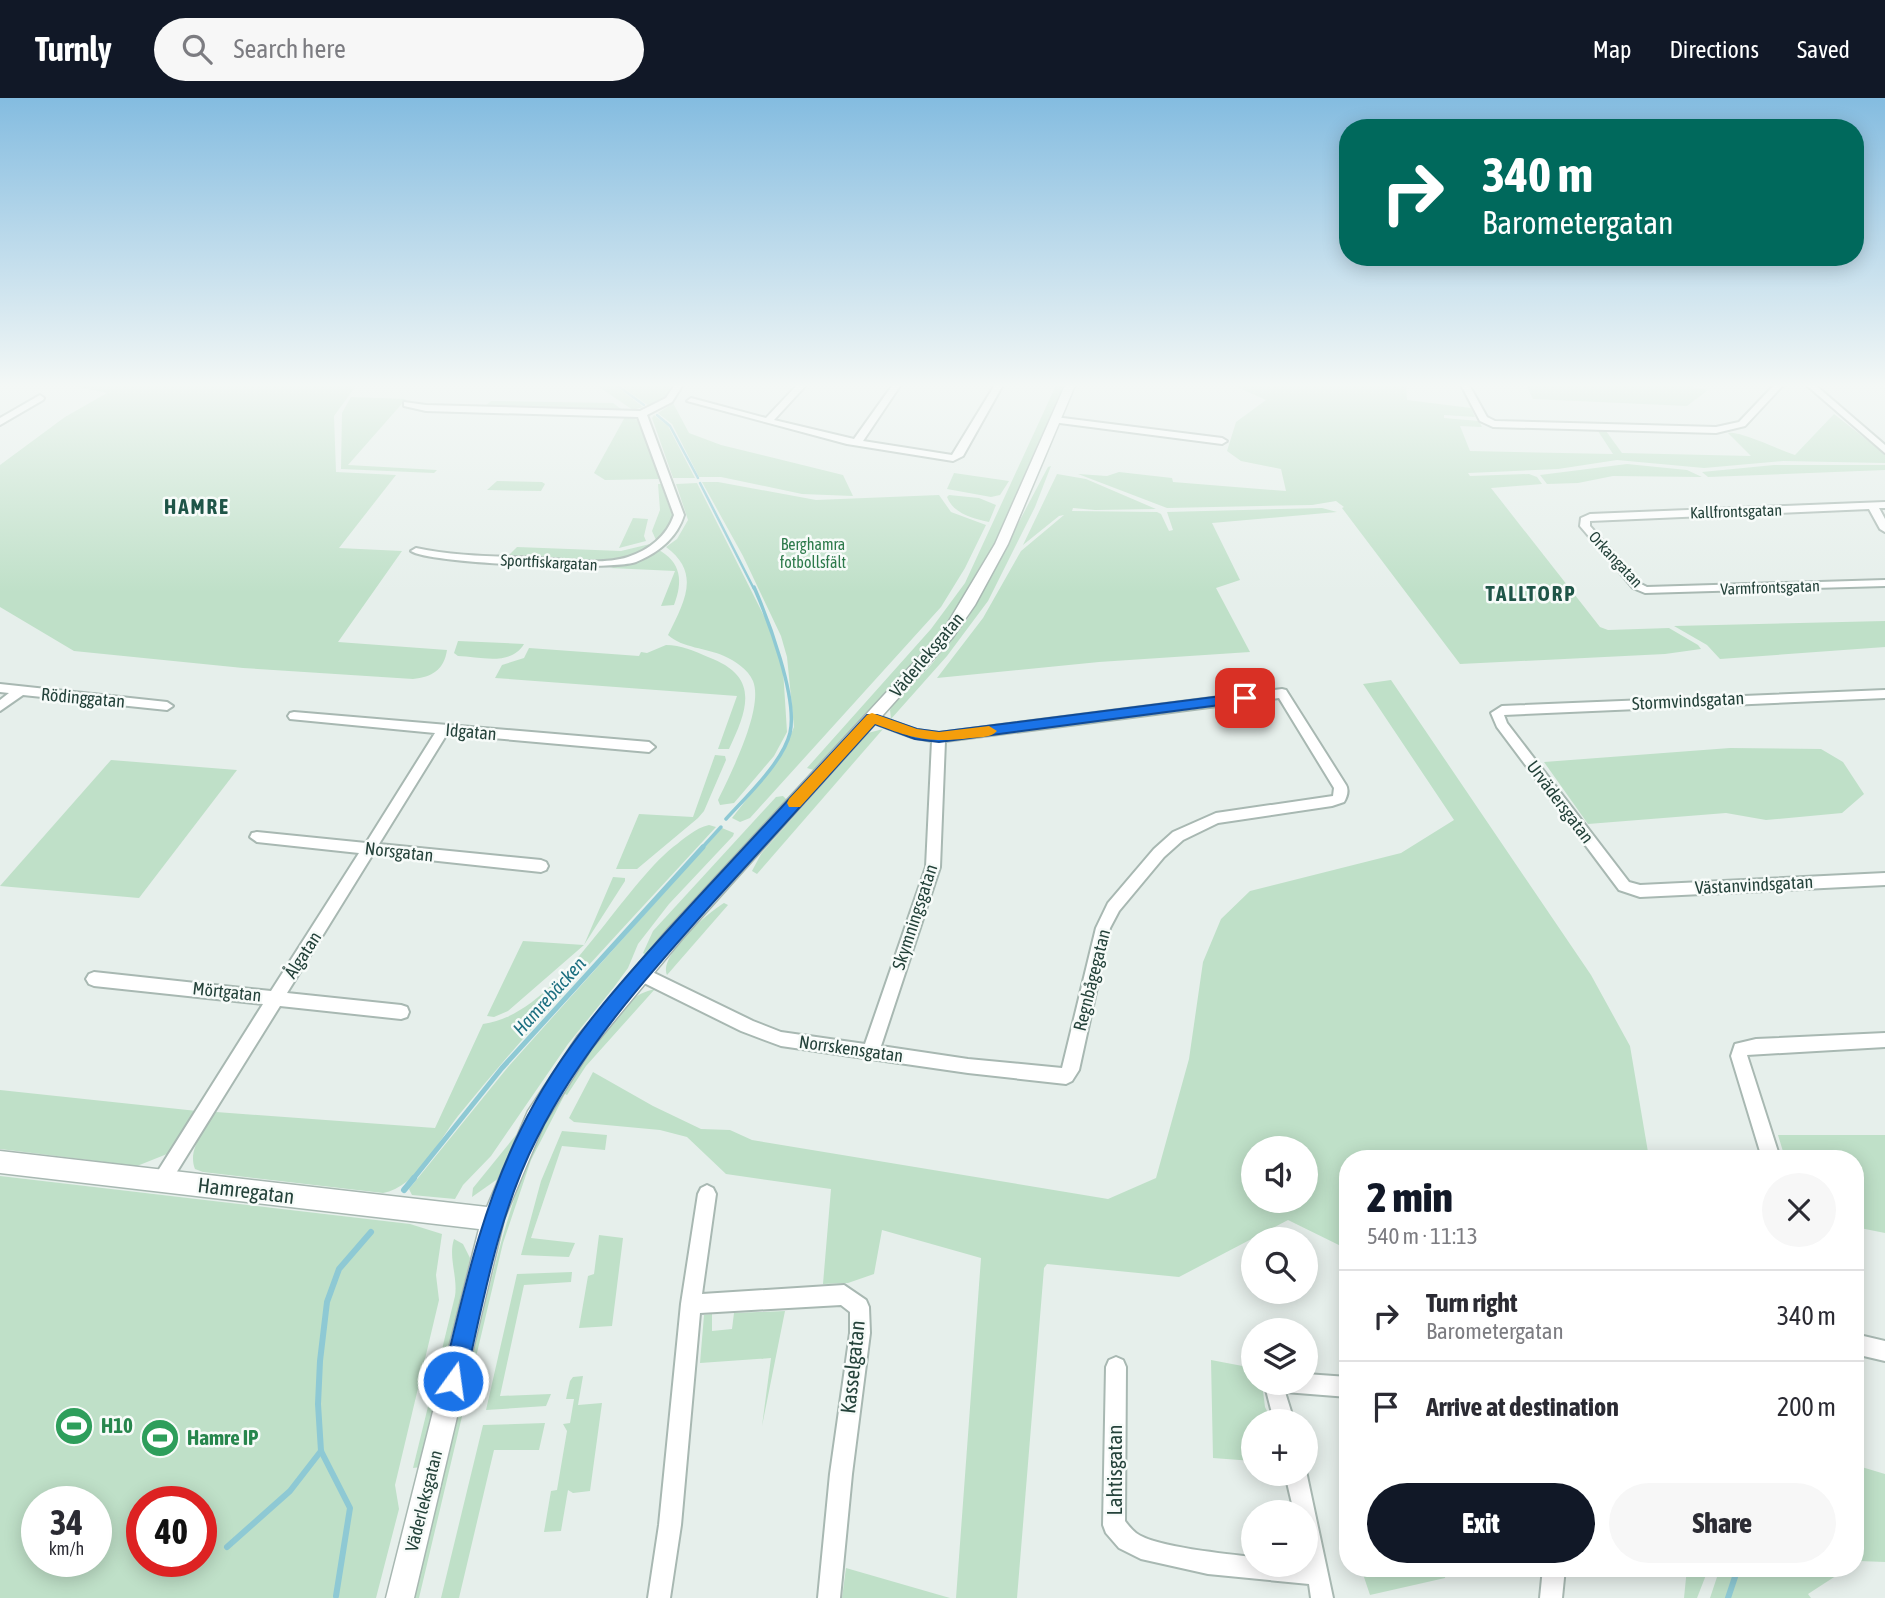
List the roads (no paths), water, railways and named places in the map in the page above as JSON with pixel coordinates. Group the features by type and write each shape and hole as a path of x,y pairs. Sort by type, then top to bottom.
{"street":[{"name":"Sportfiskargatan","path":"416,551 439,556 604,565 633,559 662,543 675,528 679,515 656,453"},
{"path":"920,453 948,458 960,453"},
{"name":"Väderleksgatan","path":"400,1598 493,1219 530,1130 556,1082 584,1043 675,934 932,653 965,612 1023,501 1042,453"},
{"name":"Kallfrontsgatan","path":"1587,518 1885,505"},
{"path":"1873,506 1885,529"},
{"name":"Orkangatan","path":"1587,518 1586,526 1637,586 1655,591"},
{"name":"Varmfrontsgatan","path":"1655,591 1885,583"},
{"name":"Rödinggatan","path":"0,688 167,706"},
{"path":"0,707 18,692"},
{"name":"Regnbågegatan","path":"939,737 1282,693 1341,788 1342,795 1332,801 1216,818 1178,836 1159,853 1113,907 1103,928 1071,1070"},
{"name":"Stormvindsgatan","path":"1497,717 1497,713 1502,710 1885,694"},
{"name":"Idgatan","path":"294,716 649,747"},
{"name":"Urvädersgatan","path":"1497,717 1624,886"},
{"path":"872,718 915,734 939,737"},
{"name":"Ålgatan","path":"162,1180 443,729"},
{"name":"Skymningsgatan","path":"871,1051 933,867 939,737"},
{"name":"Norsgatan","path":"257,837 541,866"},
{"name":"Västanvindsgatan","path":"1624,886 1640,891 1885,878"},
{"name":"Norrskensgatan","path":"641,974 747,1026 781,1039 1056,1076 1066,1076 1071,1070"},
{"name":"Mörtgatan","path":"94,979 401,1012"},
{"path":"1768,1150 1739,1056 1741,1049 1885,1040"},
{"name":"Hamregatan","path":"0,1162 493,1219"},
{"path":"659,1598 670,1525 691,1304 707,1195"},
{"name":"Kasselgatan","path":"691,1304 844,1295 859,1307 860,1333 842,1463 829,1598"},
{"path":"1864,1346 1885,1351"},
{"name":"Lahtisgatan","path":"1116,1367 1114,1525 1127,1540 1142,1548 1208,1563 1241,1567"},
{"path":"1318,1385 1339,1386"},
{"path":"1318,1573 1322,1598"},
{"path":"1551,1598 1554,1577"}],"waterway":[{"name":"Hamrebäcken","path":"685,453 698,478"},
{"name":"Hamrebäcken","path":"700,483 754,589"},
{"name":"Hamrebäcken","path":"726,819 772,767 790,733 790,700 786,680 774,638 754,587"},
{"name":"Hamrebäcken","path":"701,849 721,827"},
{"name":"Hamrebäcken","path":"413,1179 502,1068 703,847"},
{"name":"Hamrebäcken","path":"404,1190 414,1178"},
{"name":"Hamrebäcken","path":"321,1451 318,1404 327,1302 339,1269 371,1232"},
{"path":"227,1547 290,1491 321,1451"},
{"name":"Hamrebäcken","path":"321,1451 350,1508 336,1596"},
{"path":"1728,1598 1735,1577"}],"place":[{"name":"H10","path":"74,1426"},
{"name":"Hamre IP","path":"160,1438"}],"district":[{"name":"HAMRE","path":"197,507"},
{"name":"TALLTORP","path":"1531,594"}],"park label":[{"name":"Berghamra fotbollsfält","path":"813,553"}]}
